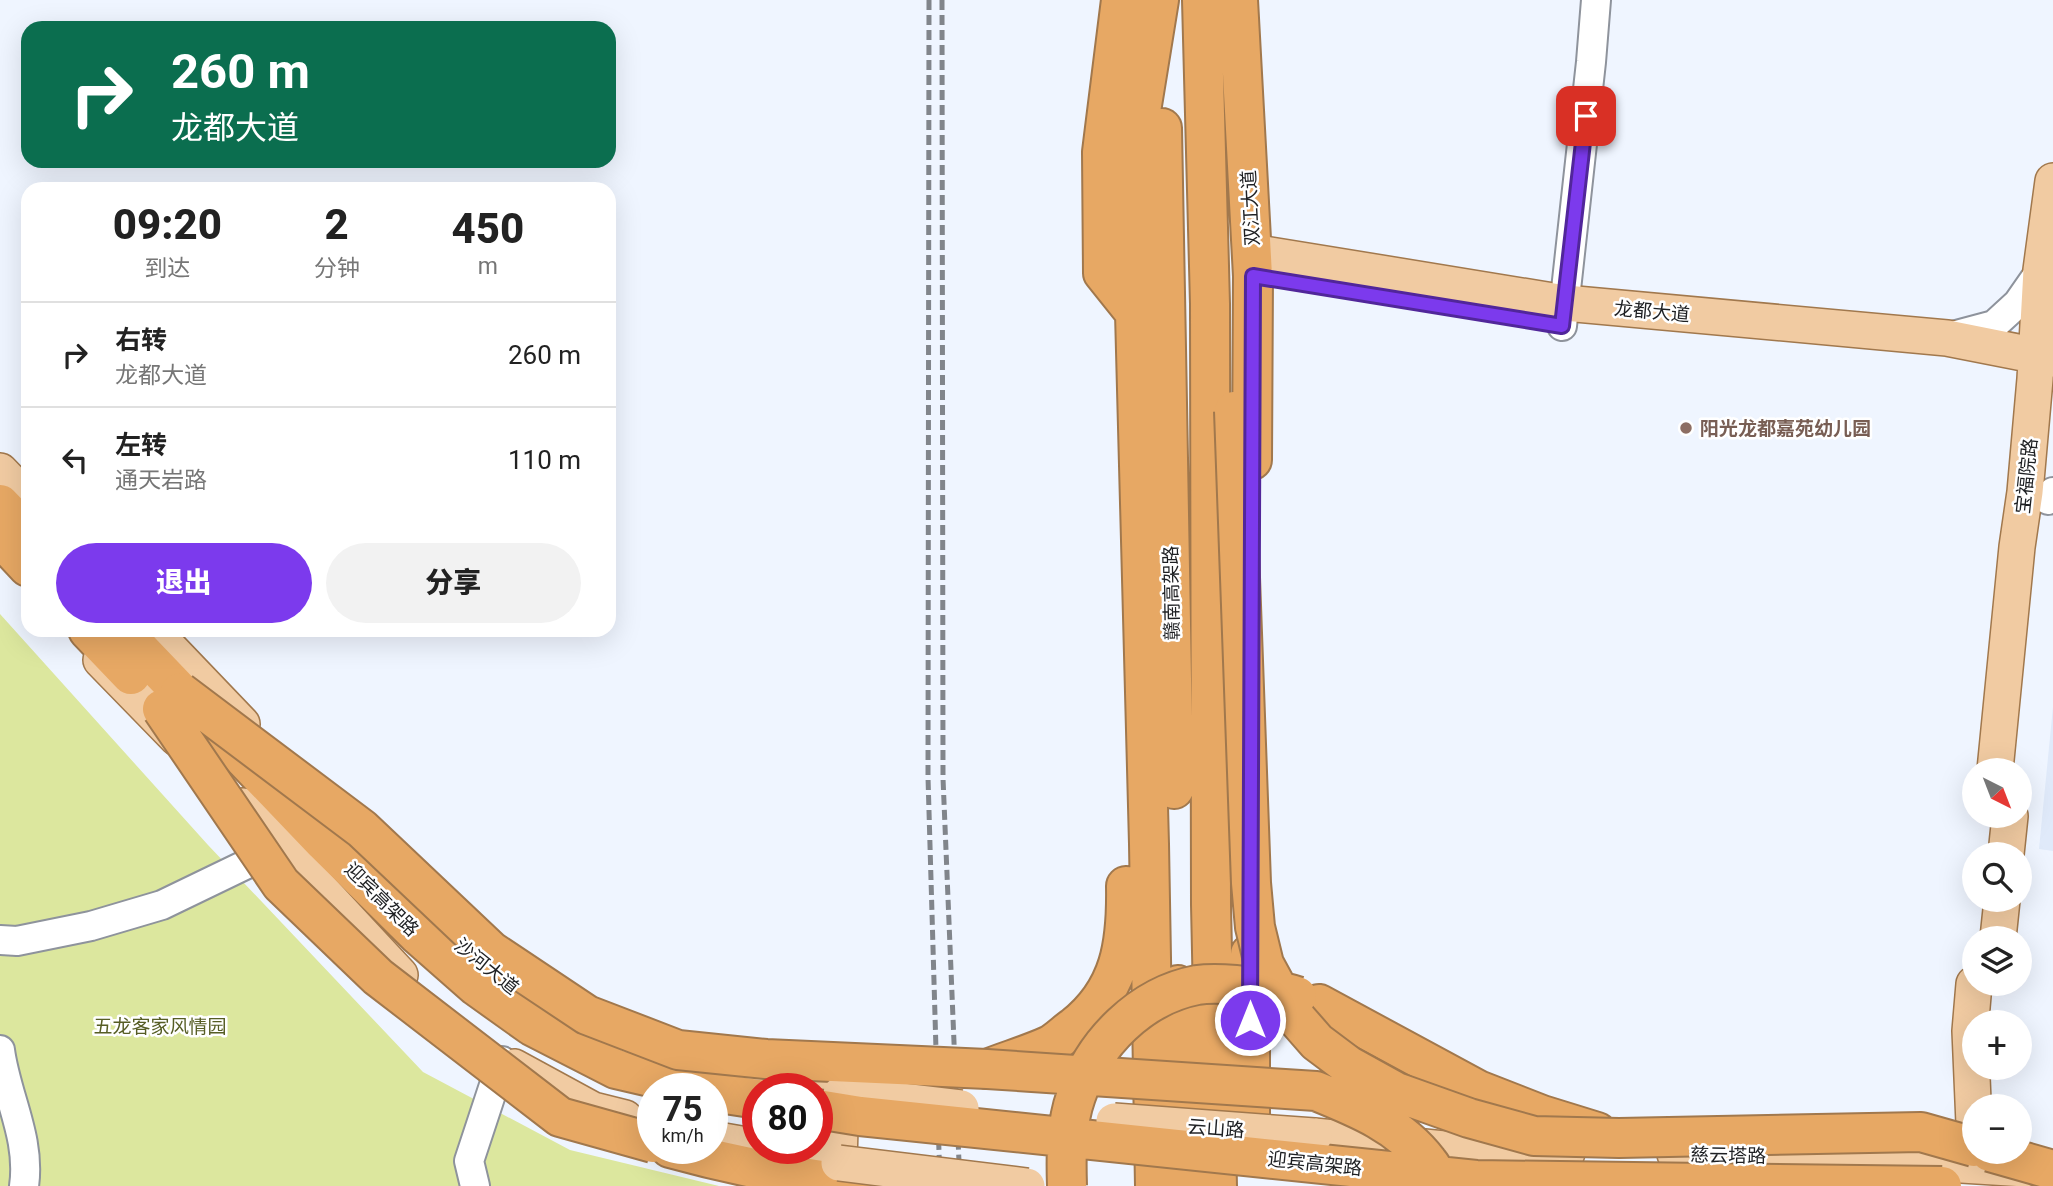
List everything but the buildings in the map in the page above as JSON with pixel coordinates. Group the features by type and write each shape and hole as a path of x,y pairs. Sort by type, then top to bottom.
{"highway":[{"path":"1121,0 1102,152 1103,273 1135,313"},
{"path":"1155,1186 1135,313 1136,142 1159,0"},
{"name":"赣南高架路","path":"1159,0 1183,1186"},
{"name":"赣南高架路","path":"1202,0 1210,304 1211,891 1217,1186"},
{"name":"双江大道","path":"1238,0 1252,264 1250,1131"},
{"path":"1210,304 1234,411 1255,927 1264,964 1289,1010 1317,1042 1349,1066 1396,1092 1469,1118 1534,1136 1619,1138 1921,1132 1962,1152"},
{"path":"987,1069 1050,1045 1079,1022 1100,1003 1114,974 1123,946 1126,916 1112,420 1135,313"},
{"path":"0,504 21,526"},
{"path":"0,537 21,560"},
{"name":"迎宾高架路","path":"96,637 171,700 324,842 408,926 476,986 532,1026 616,1069 637,1074"},
{"name":"迎宾高架路","path":"126,637 171,700 344,891 463,1004 516,1043 610,1086 637,1094"},
{"path":"171,700 362,829 491,951 587,1015 678,1050 766,1059 987,1069 1316,1091 1361,1108 1398,1131 1428,1162 1443,1186"},
{"path":"171,700 281,884 379,977 560,1117 637,1139"},
{"path":"1067,1186 1069,1128 1076,1096 1092,1060 1108,1039 1136,1013 1164,996 1198,985 1241,985 1288,993 1319,1004 1478,1090 1542,1115 1619,1138"},
{"name":"迎宾高架路","path":"833,1102 860,1116 1476,1180 1942,1186"},
{"name":"迎宾高架路","path":"833,1128 1353,1186"},
{"path":"728,1162 821,1181 870,1186"},
{"path":"1986,1164 2053,1169"}],"main road":[{"name":"宝福院路","path":"1996,758 2017,547 2045,369 2041,270 2053,181"},
{"name":"龙都大道","path":"1252,264 1564,315 1948,362 2045,369"},
{"name":"龙都大道","path":"1564,315 1947,338 2045,369"},
{"name":"宝福院路","path":"2017,758 2040,555 2051,496 2053,455"},
{"path":"0,471 21,493"},
{"path":"0,556 21,578"},
{"path":"79,637 249,813 400,976 502,1061 593,1110 637,1122"},
{"name":"沙河大道","path":"159,637 462,948 523,996 580,1036 681,1070 742,1079"},
{"path":"1973,996 1970,1031 1973,1094"},
{"name":"云山路","path":"833,1099 1402,1144"},
{"path":"833,1135 839,1163"},
{"path":"1401,1186 1402,1144"},
{"name":"慈云塔路","path":"1402,1144 1464,1151 1834,1157 1962,1163"},
{"path":"833,1162 1028,1186"}],"street":[{"path":"1564,315 1596,0"},
{"path":"1947,338 1994,325 2018,303 2041,270"},
{"path":"0,940 17,941 91,926 162,905 248,863"},
{"path":"0,1050 23,1140 26,1176 24,1186"},
{"path":"475,1186 469,1161 502,1061"}],"shaded area":[{"path":"2053,707 2053,851 2039,849"}],"green space":[{"name":"五龙客家风情园","path":"0,614 208,845 423,1072 570,1150 719,1186 0,1186"}],"railway":[{"path":"929,0 928,777 940,1186"},
{"path":"942,0 943,778 960,1186"}],"place":[{"name":"阳光龙都嘉苑幼儿园","path":"1686,428"}],"route":[{"path":"1250,1020 1253,276 1562,326 1586,116"}]}
